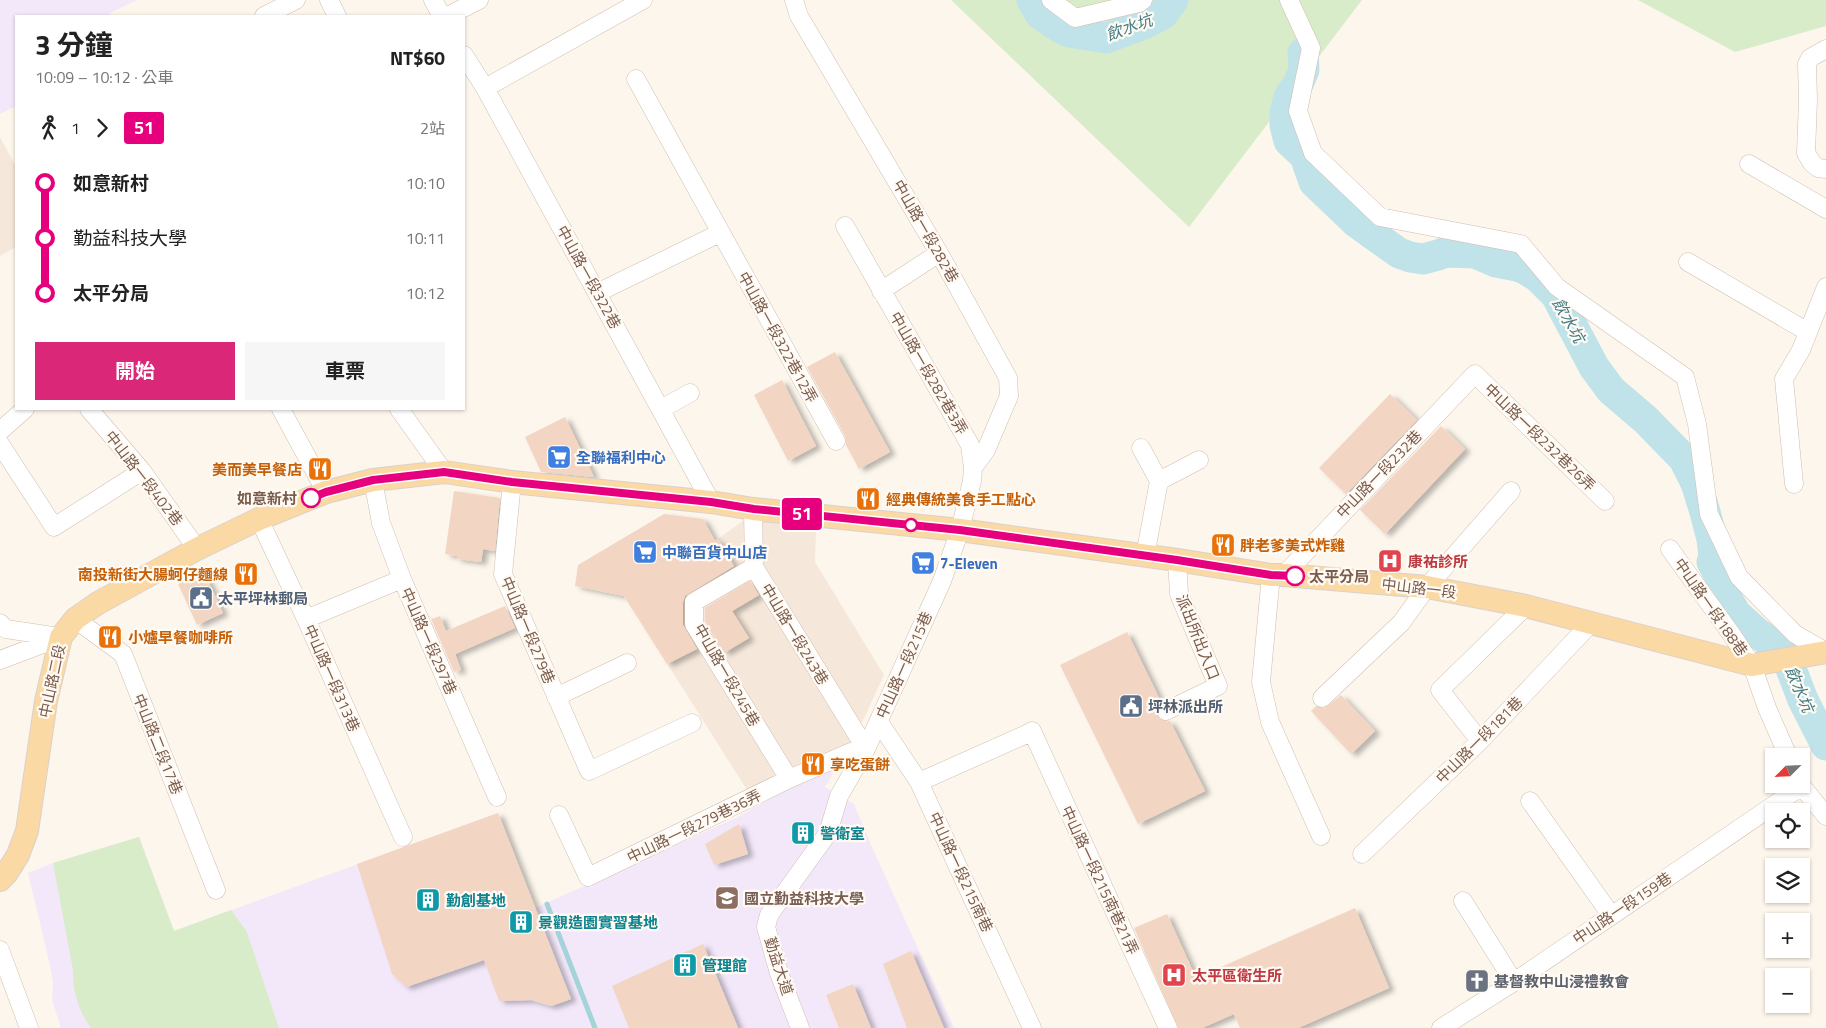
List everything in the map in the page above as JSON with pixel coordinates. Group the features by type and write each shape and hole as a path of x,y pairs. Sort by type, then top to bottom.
{"main road":[{"name":"中山路一段","path":"197,549 259,519 326,492 373,480 444,472 512,482 960,530 1277,575 1427,587 1526,606 1752,665"},
{"name":"中山路二段","path":"0,880 18,855 27,832 46,701 61,637 74,619 98,603 197,549"},
{"path":"1752,665 1826,652"}],"street":[{"path":"275,14 296,0"},
{"path":"329,0 336,15"},
{"path":"433,0 441,15"},
{"path":"450,15 479,0"},
{"path":"485,88 643,0"},
{"name":"中山路一段282巷","path":"794,0 800,16 939,253 1008,378 1009,396 986,450 973,468"},
{"path":"1051,0 1075,18 1139,3 1143,0"},
{"path":"1289,0 1311,48 1298,111 1313,153 1380,217 1520,244 1557,288 1685,377 1697,424 1709,514 1739,577 1795,634 1826,652"},
{"path":"1826,49 1810,58 1807,64 1806,153 1812,163 1818,168 1826,169"},
{"name":"中山路一段322巷","path":"465,57 485,88 711,502"},
{"name":"中山路一段322巷12弄","path":"636,79 836,441"},
{"path":"1749,164 1826,209"},
{"name":"中山路一段282巷3弄","path":"846,226 881,291 970,445 973,468 972,481 960,530"},
{"path":"597,293 720,233"},
{"path":"881,291 939,253"},
{"path":"1688,262 1808,332"},
{"path":"1794,484 1784,379 1801,350 1826,287"},
{"name":"中山路一段232巷26弄","path":"1475,374 1605,501"},
{"name":"中山路一段232巷","path":"1277,575 1475,374"},
{"path":"661,408 690,394"},
{"path":"0,431 25,410"},
{"name":"中山路一段402巷","path":"90,410 142,472 197,549"},
{"path":"282,410 326,492"},
{"path":"400,410 444,472"},
{"path":"0,444 54,527 142,472"},
{"path":"1141,448 1159,481 1145,556"},
{"path":"1159,481 1199,460"},
{"name":"中山路一段297巷","path":"373,480 381,523 402,579 497,797"},
{"name":"中山路一段279巷","path":"512,482 503,574 589,770 692,723"},
{"path":"1322,698 1400,623 1427,587 1511,491"},
{"name":"中山路一段243巷","path":"754,509 754,567 864,753"},
{"name":"中山路一段313巷","path":"259,519 306,619 403,837"},
{"name":"中山路一段215巷","path":"839,796 864,753 879,722 942,581 960,530"},
{"name":"中山路一段188巷","path":"1670,549 1752,665 1767,708 1784,748"},
{"name":"派出所出入口","path":"1166,711 1218,686 1179,594 1177,560"},
{"name":"中山路一段245巷","path":"754,567 694,602 694,624 790,779"},
{"path":"1277,575 1261,682 1270,722 1321,836"},
{"path":"306,619 402,579"},
{"path":"1480,741 1440,690 1526,606"},
{"name":"中山路二段17巷","path":"74,619 123,654 216,890"},
{"name":"中山路一段181巷","path":"1362,854 1480,741 1592,622"},
{"path":"0,624 6,629 61,637"},
{"path":"0,660 61,637"},
{"path":"556,697 628,663"},
{"name":"中山路一段215南巷","path":"879,722 919,782 1032,1028"},
{"name":"中山路一段215南巷21弄","path":"919,782 1031,732 1168,1028"},
{"name":"中山路一段279巷36弄","path":"559,815 588,877 790,779 851,752 864,753"},
{"name":"中山路一段159巷","path":"1441,1028 1514,982 1789,793"},
{"path":"1807,793 1826,816"},
{"name":"勤益大道","path":"800,1028 779,973 766,928 769,915 828,832 839,796"},
{"path":"1530,801 1611,915"},
{"path":"1462,901 1514,982"},
{"path":"0,950 29,1028"}],"shaded area":[{"path":"0,0 137,0 110,13 110,15 15,15 15,106 0,114"},
{"path":"0,137 15,165 15,248 0,256"},
{"path":"748,517 816,526 815,562 884,675 852,744 747,790 625,597 718,539"},
{"name":"國立勤益科技大學","path":"839,764 825,787 854,804 954,1028 61,1028 52,1000 53,982 28,873 53,863 139,837 174,931 498,813 535,908 738,817 812,774"}],"green space":[{"path":"951,0 1362,0 1189,227"},
{"path":"1638,0 1826,0 1826,26 1735,52"},
{"path":"139,837 174,931 231,910 247,932 279,1028 91,1028 83,1015 75,993 73,970 53,863"}],"building":[{"path":"835,352 890,452 859,469 846,445 845,436 807,367"},
{"path":"782,380 816,446 788,461 754,395"},
{"path":"1390,394 1417,420 1346,494 1319,468"},
{"name":"全聯福利中心","path":"565,417 594,477 541,472 525,437"},
{"path":"1441,426 1465,449 1385,534 1360,510"},
{"path":"454,491 500,498 495,551 483,549 481,562 457,559 457,556 445,554"},
{"path":"664,514 703,519 715,541 718,539 734,566 685,596 683,602 683,625 697,649 667,664 624,596 575,586 578,565"},
{"name":"太平坪林郵局","path":"204,572 223,613 197,625 178,584"},
{"path":"750,581 759,595 732,611 749,638 724,653 705,621 705,608"},
{"path":"505,606 515,628 455,654 461,670 454,672 431,619 440,616 446,631"},
{"path":"1127,632 1161,702 1156,710 1157,716 1165,722 1170,721 1205,791 1138,824 1060,665"},
{"path":"1341,695 1375,731 1351,754 1311,711 1316,706 1325,708"},
{"name":"勤創基地","path":"498,813 571,999 551,1006 531,1000 499,1001 484,960 406,987 392,974 357,864"},
{"path":"739,824 748,854 714,865 705,844"},
{"path":"1355,908 1389,988 1298,1028 1240,1028 1234,1014 1202,1028 1178,1028 1134,928 1167,914 1196,978"},
{"name":"管理館","path":"703,944 738,1028 629,1028 612,986"},
{"path":"911,951 944,1028 907,1028 883,964"},
{"path":"853,984 871,1028 839,1028 826,995"}],"waterway":[{"name":"飲水坑","path":"1032,0 1040,14 1059,27 1069,32 1106,38 1144,24 1163,14 1173,0"},
{"name":"飲水坑","path":"1303,53 1304,70 1298,84 1289,97 1285,112 1285,125 1289,141 1305,156 1314,182 1357,223 1399,253 1423,259 1446,252 1475,253 1496,262 1525,269 1538,277 1556,295 1594,367 1611,390 1646,420 1684,459 1696,483 1705,512 1712,539 1714,557 1712,562 1725,585 1726,597 1736,614 1756,632 1785,653 1803,700 1826,745"},
{"path":"547,904 595,1028"}],"bus line":[{"name":"51","path":"311,498 326,492 373,480 444,472 512,482 960,530 1271,575 1295,576"}],"place":[{"name":"全聯福利中心","path":"559,457"},
{"name":"美而美早餐店","path":"320,469"},
{"name":"如意新村","path":"311,498"},
{"name":"經典傳統美食手工點心","path":"868,499"},
{"name":"胖老爹美式炸雞","path":"1223,545"},
{"name":"中聯百貨中山店","path":"645,552"},
{"name":"康祐診所","path":"1390,561"},
{"name":"7-Eleven","path":"923,563"},
{"name":"南投新街大腸蚵仔麵線","path":"246,574"},
{"name":"太平分局","path":"1295,576"},
{"name":"太平坪林郵局","path":"201,598"},
{"name":"小爐早餐咖啡所","path":"110,637"},
{"name":"坪林派出所","path":"1131,706"},
{"name":"享吃蛋餅","path":"813,764"},
{"name":"警衛室","path":"803,833"},
{"name":"國立勤益科技大學","path":"727,898"},
{"name":"勤創基地","path":"428,900"},
{"name":"景觀造園實習基地","path":"521,922"},
{"name":"管理館","path":"685,965"},
{"name":"太平區衛生所","path":"1174,975"},
{"name":"基督教中山浸禮教會","path":"1477,981"}]}
